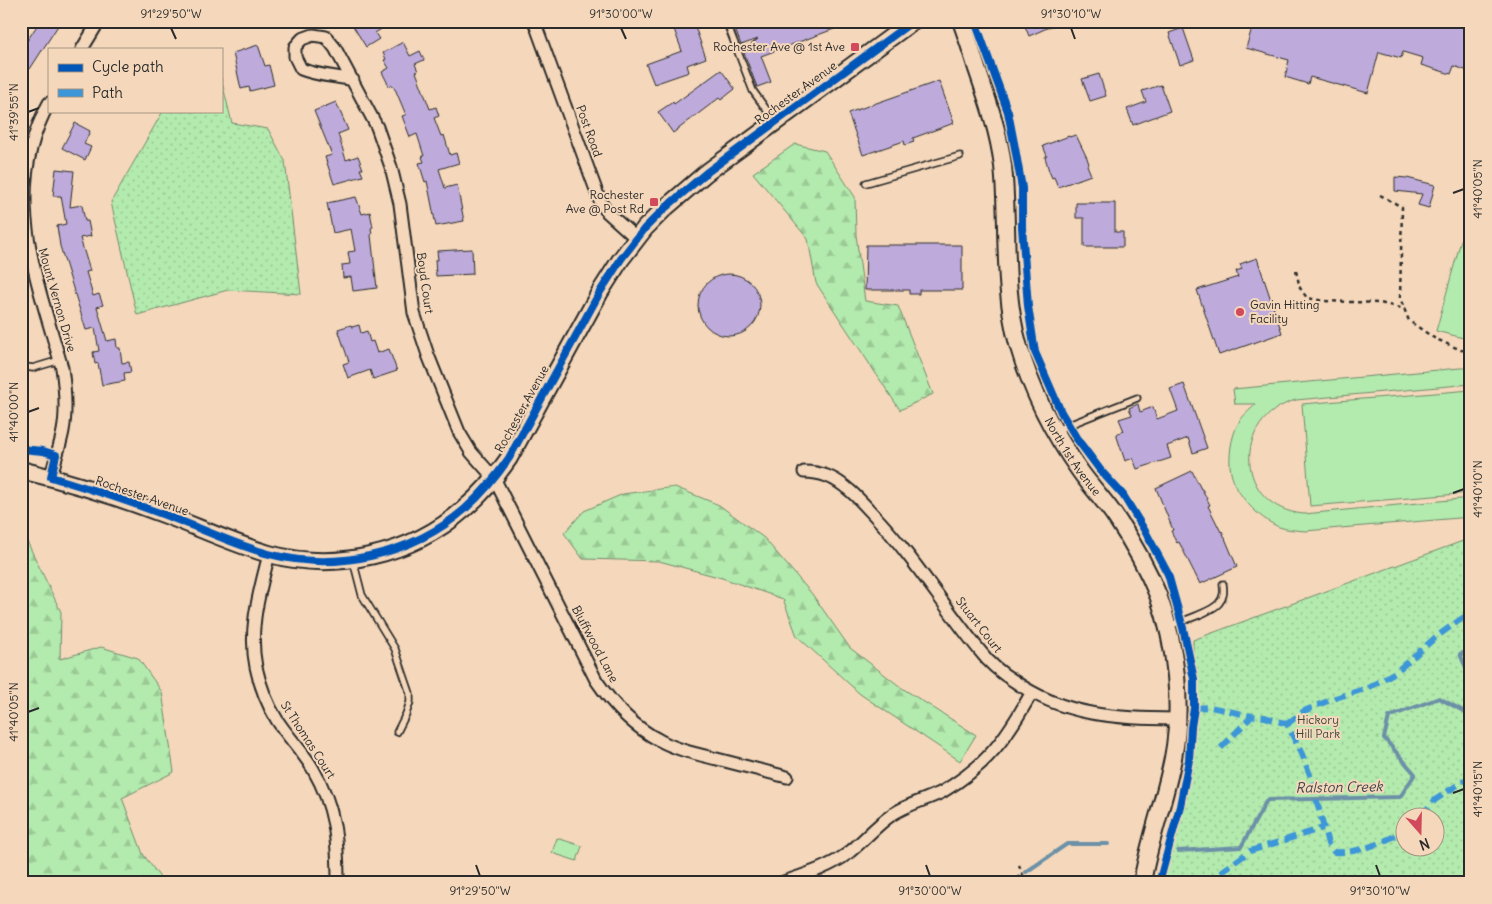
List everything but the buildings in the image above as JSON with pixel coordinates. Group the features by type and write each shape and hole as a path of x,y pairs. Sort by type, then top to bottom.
{"main road":[{"name":"North 1st Avenue","path":"961,21 988,100 996,130 1006,206 1006,269 1010,304 1018,344 1030,380 1054,431 1082,474 1110,508 1146,568 1158,596 1167,626 1173,657 1176,691 1173,754 1142,883"},
{"name":"Rochester Avenue","path":"21,470 130,502 269,554 298,559 320,561 353,559 386,552 427,535 464,510 494,478 509,458 600,292 621,259 664,208 684,190 904,26"}],"street":[{"path":"83,48 99,21"},
{"name":"Post Road","path":"534,21 600,201 607,212 637,239"},
{"name":"Boyd Court","path":"353,80 314,74 301,69 295,57 296,47 302,39 313,35 326,37 335,48 353,80 377,128 391,167 404,223 414,313 428,355 459,432 471,452 494,478"},
{"name":"Mount Vernon Drive","path":"48,105 33,135 24,174 22,213 25,252 60,360 65,389 66,410 63,431 51,478"},
{"name":"Stuart Court","path":"804,472 815,472 827,476 841,484 861,501 911,557 980,652 996,668 1015,682 1051,701 1077,711 1118,718 1176,720"},
{"name":"Bluffwood Lane","path":"494,478 596,680 608,698 623,714 640,729 659,741 680,750 788,777"},
{"name":"St Thomas Court","path":"269,554 254,624 253,645 256,666 261,687 277,720 312,767 324,789 332,812 336,833 338,883"},
{"path":"781,883 829,865 861,843 878,825 893,814 907,806 940,793 981,765 998,747 1013,726 1032,692"}],"lane":[{"path":"726,21 752,91 775,122"},
{"path":"866,183 960,156"},
{"path":"21,360 26,366 33,368 60,360"},
{"path":"1054,431 1137,398"},
{"path":"353,559 362,595 395,649 410,693 410,702 406,714 397,732"},
{"path":"1167,626 1182,622 1218,605 1224,594 1223,584"}],"path":[{"path":"1380,195 1402,207 1400,298 1409,321 1434,338 1461,350 1471,351"},
{"path":"1296,271 1300,288 1307,298 1324,301 1380,302 1405,309"},
{"path":"1019,865 1026,883"}],"green space":[{"path":"222,82 232,123 268,129 285,161 301,294 228,290 137,315 111,202 162,112 222,112"},
{"path":"795,144 825,151 855,197 856,235 865,301 898,306 933,394 900,410 816,283 808,239 753,173"},
{"path":"1471,204 1471,340 1436,331"},
{"path":"1471,367 1471,384 1296,400 1275,410 1260,425 1252,442 1250,461 1254,480 1264,496 1281,508 1304,514 1471,498 1471,517 1305,531 1292,530 1279,527 1263,518 1249,505 1238,489 1230,467 1232,441 1240,421 1256,404 1235,404 1233,389"},
{"path":"1471,390 1471,493 1310,506 1302,404"},
{"path":"675,487 719,505 764,538 812,594 850,648 902,688 976,735 960,761 860,694 797,636 783,599 722,578 659,561 583,559 564,533 584,511 623,494"},
{"path":"21,529 61,612 60,659 101,647 138,658 162,692 174,772 122,798 143,854 164,883 21,883"},
{"name":"Hickory Hill Park","path":"1471,538 1471,883 1162,883 1194,708 1193,640"},
{"path":"557,838 582,846 577,861 552,853"}],"waterway":[{"name":"Ralston Creek","path":"1471,651 1460,654 1471,679"},
{"name":"Ralston Creek","path":"1178,851 1241,847 1267,800 1400,797 1415,774 1384,738 1389,717 1439,698 1467,713 1471,710"},
{"name":"Ralston Creek","path":"1026,872 1067,844 1108,844"},
{"name":"Ralston Creek","path":"1017,883 1019,877"}],"marked path":[{"path":"1287,724 1304,711 1335,698 1368,688 1397,671 1436,637 1471,612"},
{"path":"1194,708 1210,707 1252,716"},
{"path":"1221,748 1252,716 1265,717 1287,724 1310,775 1328,844 1334,852 1361,849 1394,836"},
{"path":"1430,806 1435,800 1471,776"},
{"path":"1206,883 1250,851 1323,828"}],"cycle path":[{"path":"21,449 43,451 56,455 51,477 141,506 231,542 269,554 294,559 346,560 372,556 421,538 444,525 465,509 494,479 509,458 600,292 621,259 645,228 706,173 913,21"},
{"path":"975,21 1008,112 1015,148 1022,188 1022,227 1028,306 1035,352 1061,412 1077,439 1101,471 1123,495 1168,574 1183,628 1194,679 1194,708 1189,760 1180,806 1159,883"}],"place":[{"name":"Rochester Ave @ 1st Ave","path":"855,47"},
{"name":"Rochester Ave @ Post Rd","path":"654,202"},
{"name":"Gavin Hitting Facility","path":"1240,312"}]}
